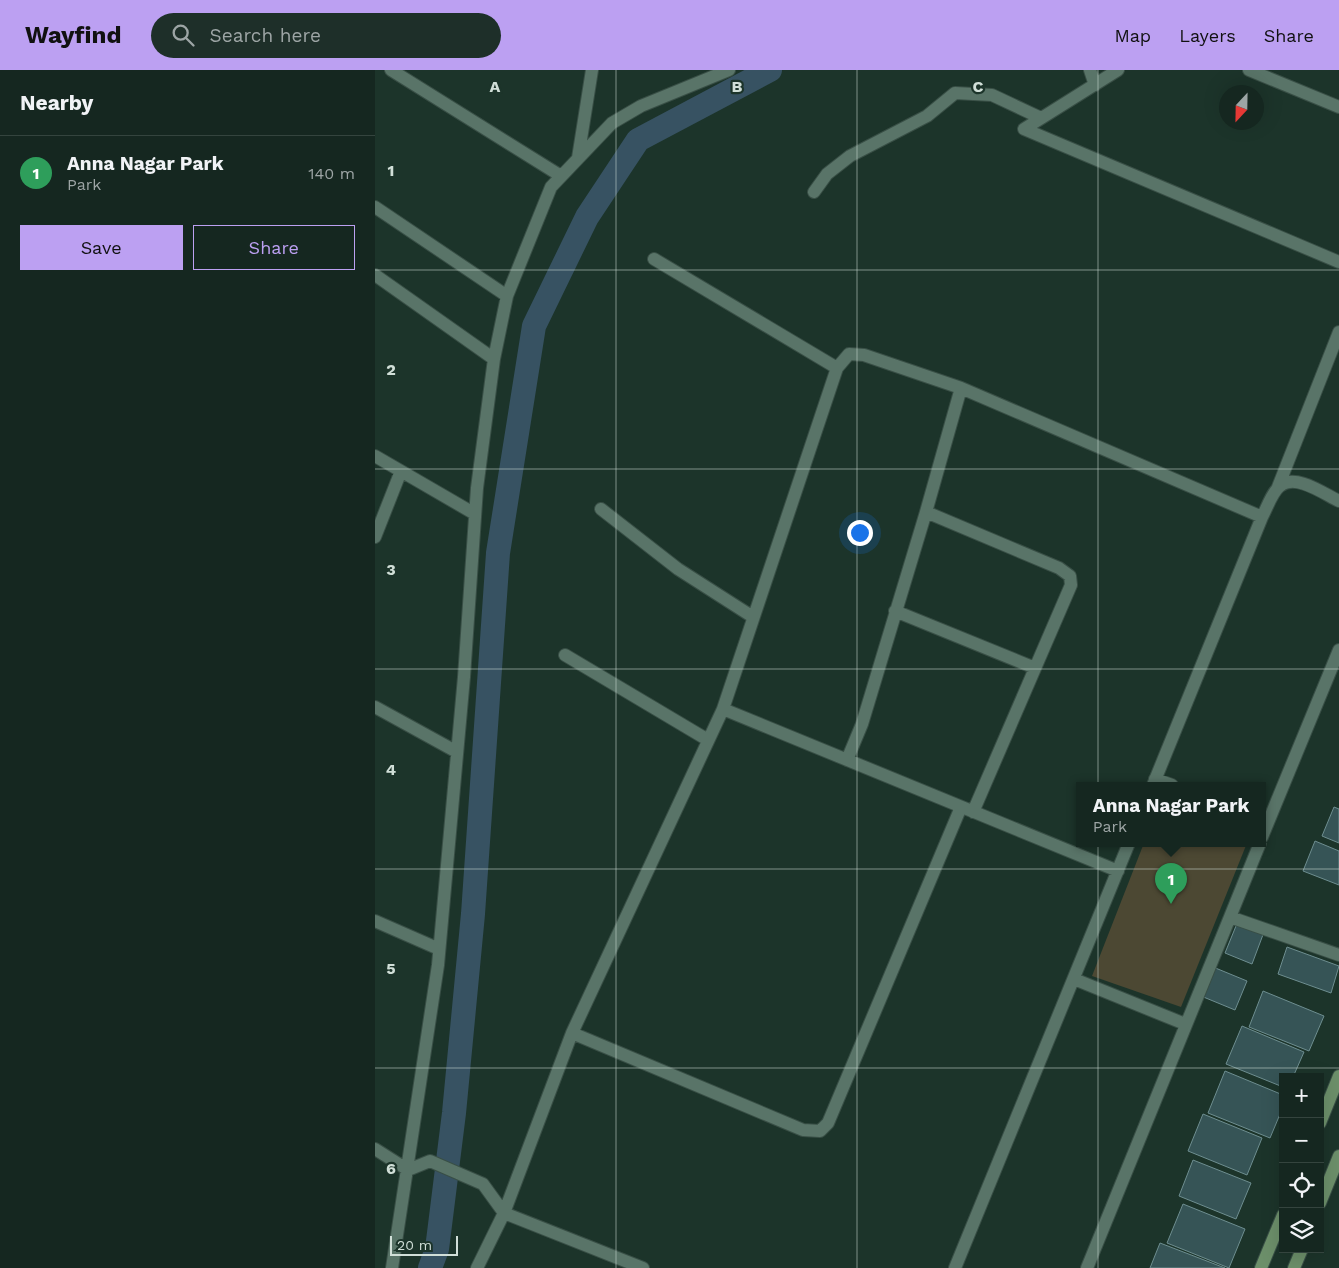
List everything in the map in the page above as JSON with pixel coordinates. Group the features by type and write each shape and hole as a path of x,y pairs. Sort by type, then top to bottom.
{"main road":[{"path":"1322,1118 1339,1076"},
{"path":"1324,1193 1339,1156"},
{"path":"1261,1268 1279,1225"},
{"path":"1294,1268 1300,1253"}],"street":[{"path":"391,70 561,176"},
{"path":"578,158 592,70"},
{"path":"392,1268 408,1170 439,949 457,752 475,514 494,359 507,296 551,187 612,123 641,106 729,70"},
{"path":"1091,70 1095,85"},
{"path":"1118,70 1024,129 1339,262"},
{"path":"1249,70 1339,107"},
{"path":"814,192 827,174 850,156 927,116 955,93 993,95 1041,118"},
{"path":"375,207 507,296"},
{"path":"654,259 837,368"},
{"path":"375,276 494,359"},
{"path":"1154,782 1262,517 1278,486 1339,332"},
{"path":"477,1268 505,1213 572,1032 723,709 837,368 849,354 864,355 961,388 1262,517"},
{"path":"847,760 862,724 961,388"},
{"path":"375,456 475,514"},
{"path":"375,537 401,471"},
{"path":"1278,486 1288,482 1302,483 1339,501"},
{"path":"601,509 678,569 753,617"},
{"path":"926,512 1059,568 1071,576 1071,585 973,812"},
{"path":"895,611 1035,668"},
{"path":"1266,821 1339,650"},
{"path":"565,654 709,740"},
{"path":"375,707 457,752"},
{"path":"723,709 1118,871"},
{"path":"572,1032 803,1130 820,1131 828,1123 961,807"},
{"path":"955,1268 1127,847"},
{"path":"1087,1268 1258,847"},
{"path":"1230,917 1339,955"},
{"path":"375,921 439,949"},
{"path":"1074,979 1185,1024"},
{"path":"375,1148 408,1170"},
{"path":"408,1170 430,1161 483,1184 505,1213 643,1268"}],"shaded area":[{"path":"1142,847 1245,847 1181,1007 1092,976"}],"building":[{"path":"1334,807 1339,809 1339,843 1322,836"},
{"path":"1315,841 1339,851 1339,885 1303,871"},
{"path":"1238,921 1264,932 1252,964 1225,953"},
{"path":"1287,947 1339,966 1331,993 1278,974"},
{"path":"1213,967 1247,981 1235,1010 1201,996"},
{"path":"1263,991 1324,1016 1309,1051 1249,1027"},
{"path":"1242,1026 1304,1052 1295,1073 1279,1073 1279,1085 1226,1064"},
{"path":"1225,1071 1279,1093 1279,1117 1270,1138 1208,1113"},
{"path":"1203,1114 1262,1138 1247,1175 1188,1151"},
{"path":"1193,1160 1251,1183 1236,1219 1179,1196"},
{"path":"1183,1204 1245,1229 1229,1268 1167,1243"},
{"path":"1160,1243 1225,1268 1150,1268"}],"waterway":[{"path":"430,1268 437,1249 454,1113 473,914 498,553 534,326 587,217 638,140 770,70"}],"place":[{"name":"Anna Nagar Park","path":"1171,904"}]}
